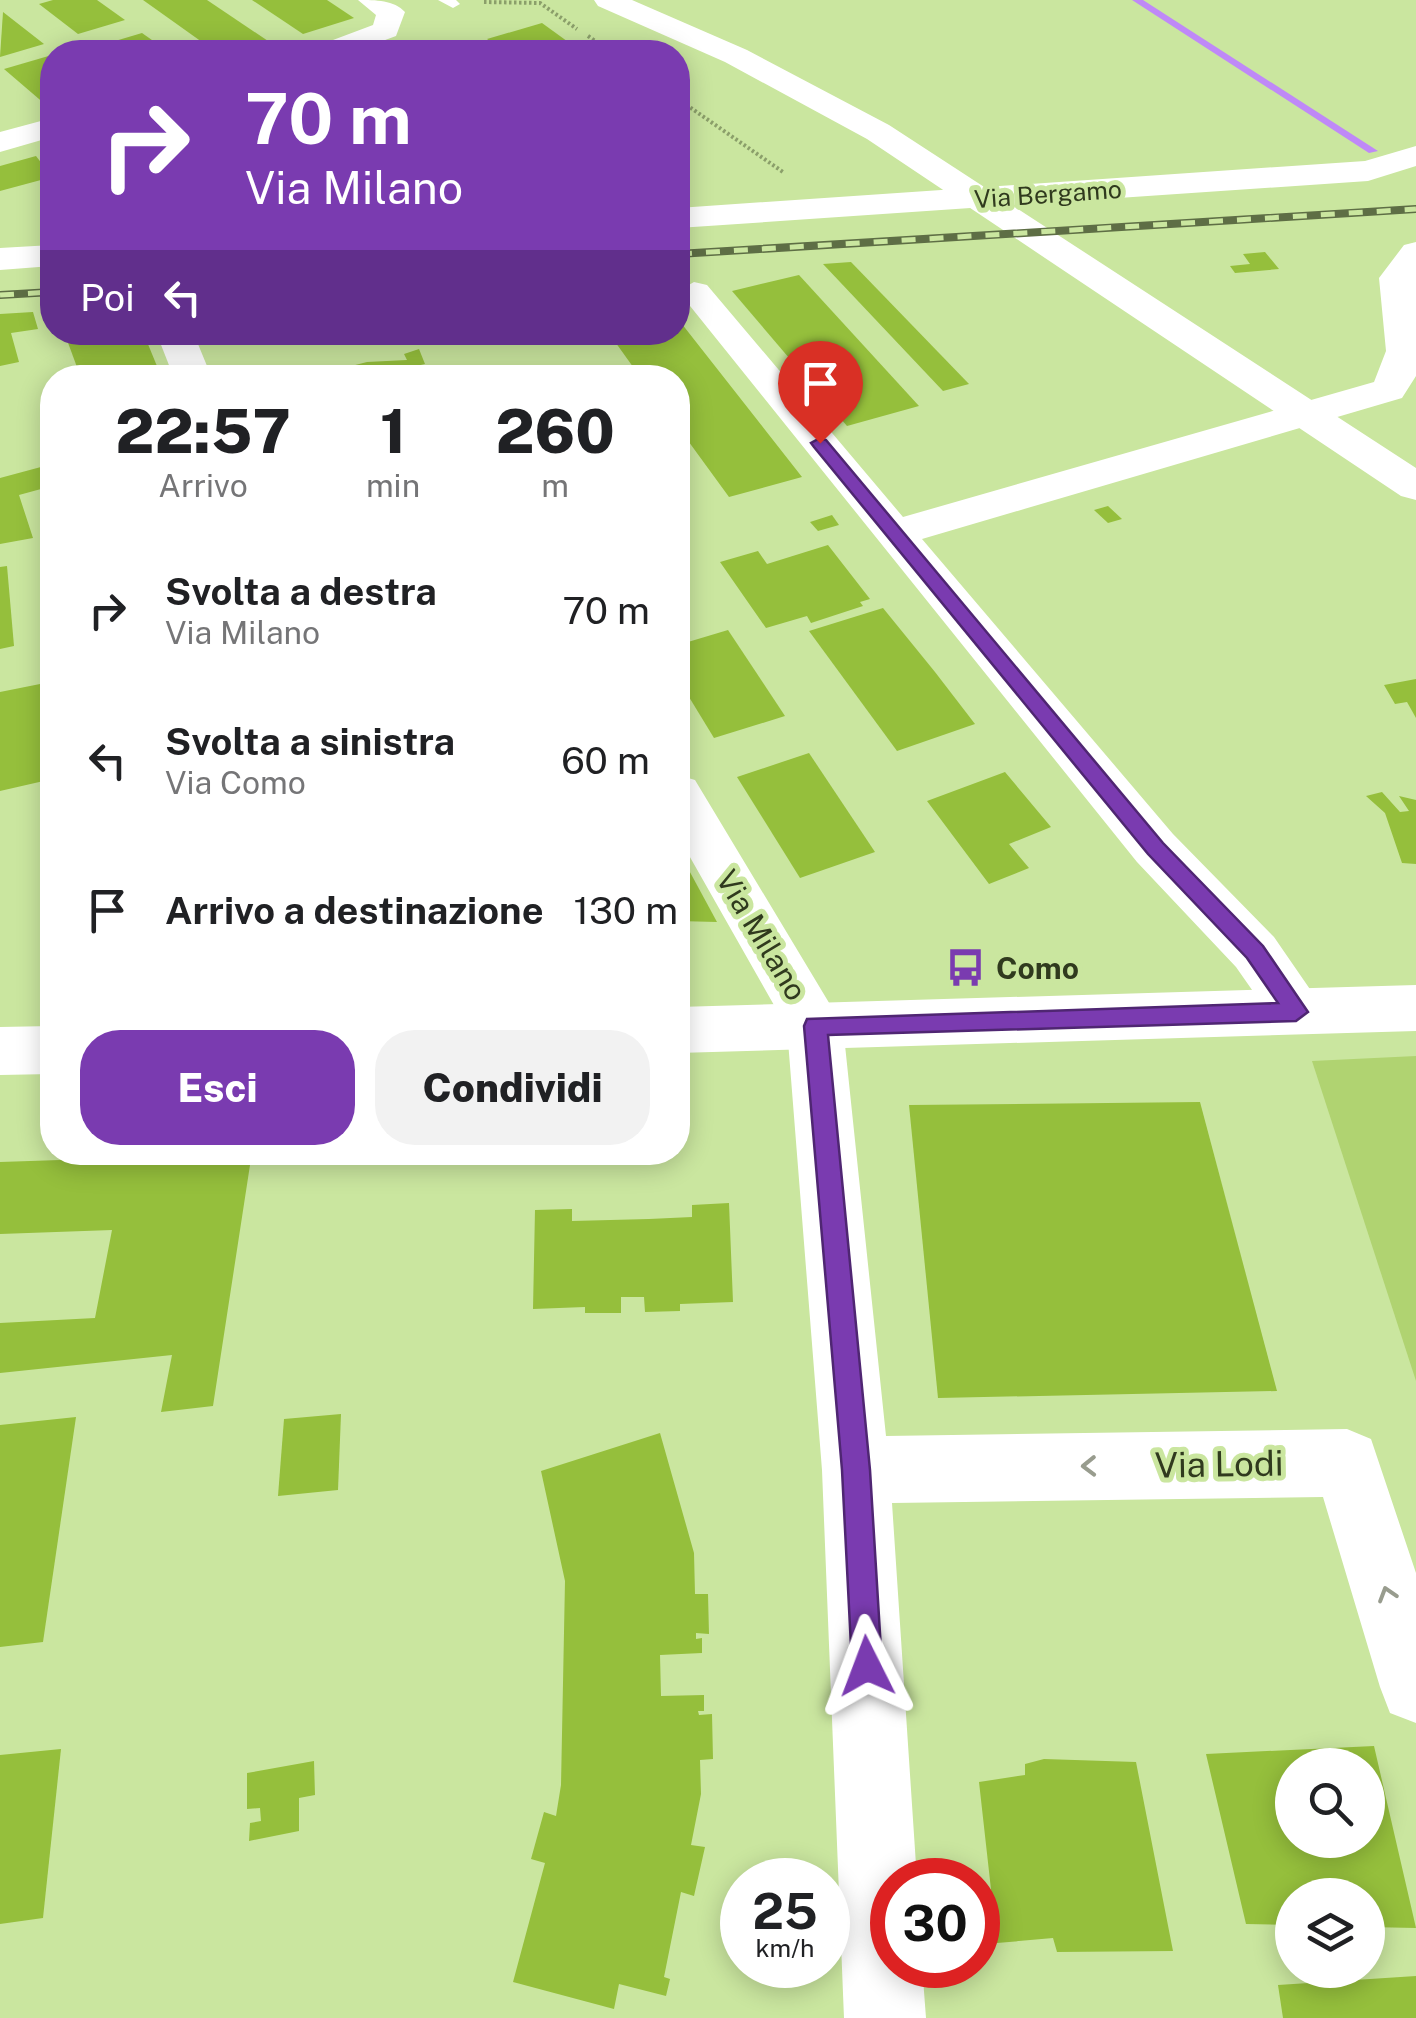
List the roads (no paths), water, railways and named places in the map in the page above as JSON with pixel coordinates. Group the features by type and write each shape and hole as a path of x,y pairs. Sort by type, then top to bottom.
{"street":[{"path":"608,0 783,79 970,181"},
{"path":"642,0 818,80 1348,429 1416,487"},
{"path":"359,40 386,30 381,6"},
{"path":"0,142 40,130"},
{"name":"Via Bergamo","path":"690,217 1368,172 1416,156"},
{"path":"895,533 1388,390 1404,370 1406,354 1398,278 1416,252"},
{"path":"0,259 40,257"},
{"path":"694,294 1155,848 1255,952 1296,1012"},
{"path":"1348,429 1416,460"},
{"name":"Via Milano","path":"690,814 815,1026"},
{"name":"Via Milano","path":"690,1030 1416,1008"},
{"path":"815,1026 856,1470 885,2018"},
{"path":"0,1051 40,1050"},
{"name":"Via Lodi","path":"856,1470 1346,1462 1416,1687"}],"waterway":[{"path":"1137,0 1373,151"}],"railway":[{"path":"690,253 1416,209"},
{"path":"0,295 40,293"}],"place":[{"name":"Como","path":"966,968"}]}
